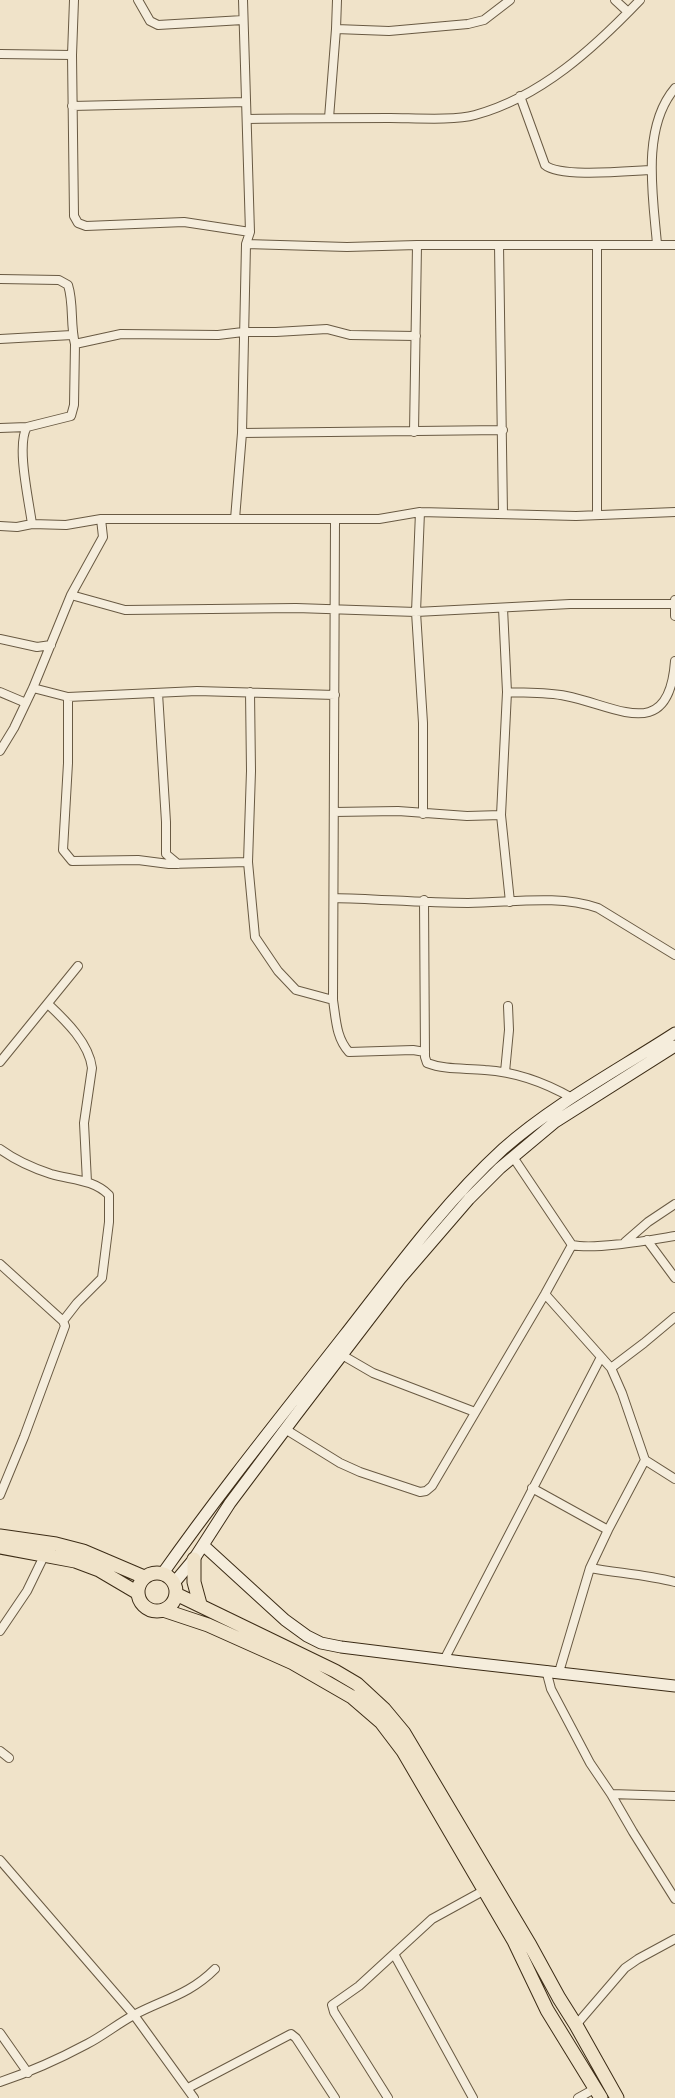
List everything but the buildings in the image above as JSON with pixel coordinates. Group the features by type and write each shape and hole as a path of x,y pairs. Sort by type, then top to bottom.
{"main road":[{"path":"163,1573 202,1517 400,1266 455,1199 505,1148 550,1113 675,1033"},
{"path":"163,1610 172,1604 175,1588 230,1503 285,1429 400,1279 469,1200 513,1157 555,1122 675,1046"},
{"path":"0,1536 28,1546 44,1556 70,1560 87,1565 138,1593"},
{"path":"203,1545 285,1620 307,1636 321,1643 341,1647 444,1660 546,1670 675,1686"},
{"path":"0,1547 28,1546 83,1551 144,1577"},
{"path":"194,1559 194,1582 200,1604"},
{"path":"598,2093 547,2010 514,1941 483,1891 393,1735 374,1714 352,1697 293,1663 208,1625 163,1610 149,1609 139,1600 138,1587 144,1577 156,1572 163,1573 169,1577 175,1588 200,1604 352,1680 393,1718 419,1756 617,2098"}],"street":[{"path":"74,0 72,106 74,216 78,223 86,226 184,222 250,232"},
{"path":"138,0 150,21 158,25 243,20"},
{"path":"235,519 242,433 246,244 250,232 248,119 246,102 243,0"},
{"path":"328,118 336,29 337,0"},
{"path":"336,29 389,31 468,24 484,20 510,0"},
{"path":"615,0 628,12"},
{"path":"248,119 433,119 474,116 520,96 554,77 586,52 640,0"},
{"path":"0,54 72,55"},
{"path":"657,244 651,170 659,116 675,88"},
{"path":"520,96 545,165 549,168 566,173 651,170"},
{"path":"72,106 246,102"},
{"path":"246,244 347,247 417,245 675,245"},
{"path":"414,432 417,245"},
{"path":"499,245 503,430 503,514"},
{"path":"596,515 597,245"},
{"path":"0,279 59,280 68,285 71,295 72,335 75,344 74,405 71,416 27,427 0,428"},
{"path":"75,344 122,334 218,335 243,332 326,329 350,335 416,336"},
{"path":"0,340 72,335"},
{"path":"27,427 23,434 24,470 32,524"},
{"path":"242,433 503,430"},
{"path":"0,526 17,527 32,524 66,525 101,519 379,519 420,512 596,515 675,512"},
{"path":"420,512 416,612 423,723 423,814"},
{"path":"0,751 33,688 71,595 103,537 101,519"},
{"path":"335,520 333,610 335,695 333,1000 339,1037 341,1044 349,1052 414,1050 425,1052"},
{"path":"71,595 125,610 296,608 416,612 570,604 675,604"},
{"path":"675,599 675,616"},
{"path":"503,608 507,692 501,815 510,902"},
{"path":"0,639 37,646 51,645"},
{"path":"507,692 565,696 635,715 651,713 665,702 670,688 675,661"},
{"path":"33,688 68,697 197,691 335,695"},
{"path":"0,692 26,703"},
{"path":"250,692 251,771 248,862 255,937 278,971 296,990 333,1000"},
{"path":"158,693 166,822 166,854 178,864"},
{"path":"68,697 68,763 63,850 66,856 72,861 138,860 178,864 248,862"},
{"path":"334,812 398,811 467,816 501,815"},
{"path":"334,898 510,902 547,901 584,903 598,908 675,955"},
{"path":"424,900 425,1052 427,1063 437,1066 505,1072 533,1078 572,1098"},
{"path":"0,1062 78,966"},
{"path":"48,1004 69,1023 91,1060 92,1068 84,1123 87,1182"},
{"path":"505,1072 509,1030 508,1006"},
{"path":"0,1149 13,1158 52,1174 87,1182 102,1188 109,1195 109,1222 102,1278 77,1302 63,1321"},
{"path":"513,1157 572,1245 581,1247 675,1236"},
{"path":"625,1242 648,1222 675,1204"},
{"path":"647,1240 675,1278"},
{"path":"285,1429 340,1463 420,1492 426,1491 432,1486 545,1294 572,1245"},
{"path":"0,1264 63,1321 64,1326 24,1437 0,1495"},
{"path":"545,1294 611,1368 622,1393 645,1460 674,1476"},
{"path":"611,1368 675,1317"},
{"path":"342,1355 373,1373 475,1412"},
{"path":"444,1660 601,1356"},
{"path":"559,1672 590,1568 608,1530 645,1460"},
{"path":"532,1488 608,1530"},
{"path":"0,1631 27,1591 44,1556"},
{"path":"590,1568 627,1575 654,1576 675,1582"},
{"path":"546,1670 551,1689 590,1763 611,1794 632,1832 675,1899"},
{"path":"0,1751 9,1758"},
{"path":"611,1794 675,1796"},
{"path":"0,1860 134,2015 194,2098"},
{"path":"388,2098 334,2012 332,2005 358,1986 432,1920 483,1891"},
{"path":"576,2025 625,1968 638,1959 675,1939"},
{"path":"394,1954 473,2098"},
{"path":"0,2082 28,2073 87,2044 134,2015 182,1994 201,1983 215,1969"},
{"path":"0,2033 28,2073"},
{"path":"188,2088 291,2034 296,2038 334,2098"},
{"path":"578,2098 598,2093"}]}
